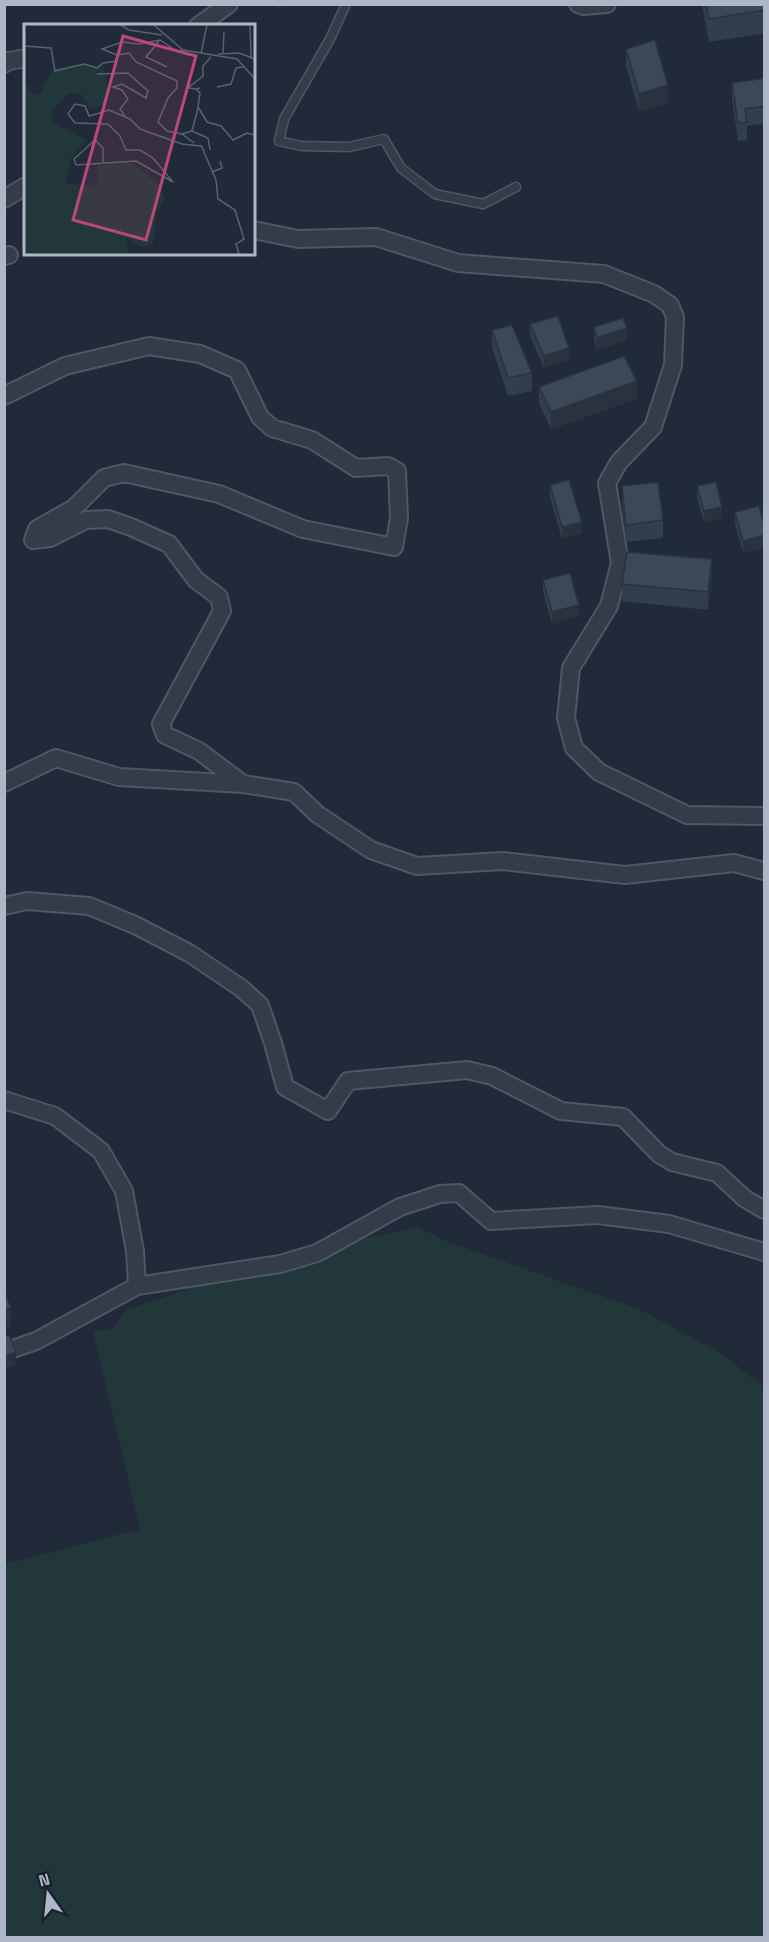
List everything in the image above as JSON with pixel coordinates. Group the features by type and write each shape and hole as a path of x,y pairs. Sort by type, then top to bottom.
{"street":[{"path":"201,24 229,4"},
{"path":"578,4 583,6 607,4"},
{"path":"4,64 24,58"},
{"path":"4,199 24,187"},
{"path":"255,230 298,239 376,237 458,263 604,274 654,294 670,305 675,317 673,364 652,427 619,462 607,483 620,563 609,606 571,668 566,718 574,748 599,772 687,815 765,816"},
{"path":"4,396 65,366 149,346 200,354 237,369 260,417 272,428 312,440 356,468 388,466 397,471 399,518 394,547 303,529 219,494 124,473 104,478 75,508 37,529 33,540 50,538 86,520 108,519 131,527 169,544 195,580 219,597 222,611 161,724 165,735 199,752 243,784"},
{"path":"4,783 56,758 119,777 243,784 294,792 317,814 371,850 417,866 503,861 624,874 734,863 765,871"},
{"path":"4,906 27,901 88,906 135,925 189,953 242,988 260,1005 285,1087 328,1111 348,1081 467,1070 492,1076 561,1111 623,1117 659,1154 672,1162 717,1173 744,1198 765,1210"},
{"path":"4,1100 55,1116 101,1151 124,1191 135,1251 137,1286"},
{"path":"4,1352 36,1341 137,1286 280,1264 317,1253 400,1207 440,1194 459,1193 491,1221 598,1215 669,1224 765,1252"}],"lane":[{"path":"346,4 330,39 284,119 279,141 301,146 349,147 384,139 401,168 435,194 483,204 516,187"}],"green space":[{"path":"417,1227 451,1243 639,1309 722,1354 764,1387 764,1937 5,1938 5,1564 132,1531 141,1533 93,1331 113,1329 126,1310 282,1257"}],"building":[{"path":"706,4 765,4 765,10 709,19"},
{"path":"655,40 668,85 639,94 626,49"},
{"path":"765,78 765,106 745,109 747,122 738,123 732,83"},
{"path":"558,316 569,348 544,356 530,324"},
{"path":"623,318 627,328 597,338 594,327"},
{"path":"512,325 532,373 508,378 492,330"},
{"path":"624,356 637,381 551,412 539,387"},
{"path":"569,480 582,522 562,527 550,485"},
{"path":"658,482 663,520 626,525 622,486"},
{"path":"716,482 722,507 704,511 697,486"},
{"path":"759,506 765,535 743,541 735,512"},
{"path":"627,552 712,559 708,592 622,584"},
{"path":"570,573 579,605 552,612 543,580"},
{"path":"4,1291 11,1308 4,1311"},
{"path":"9,1335 16,1352 4,1357 4,1337"}]}
